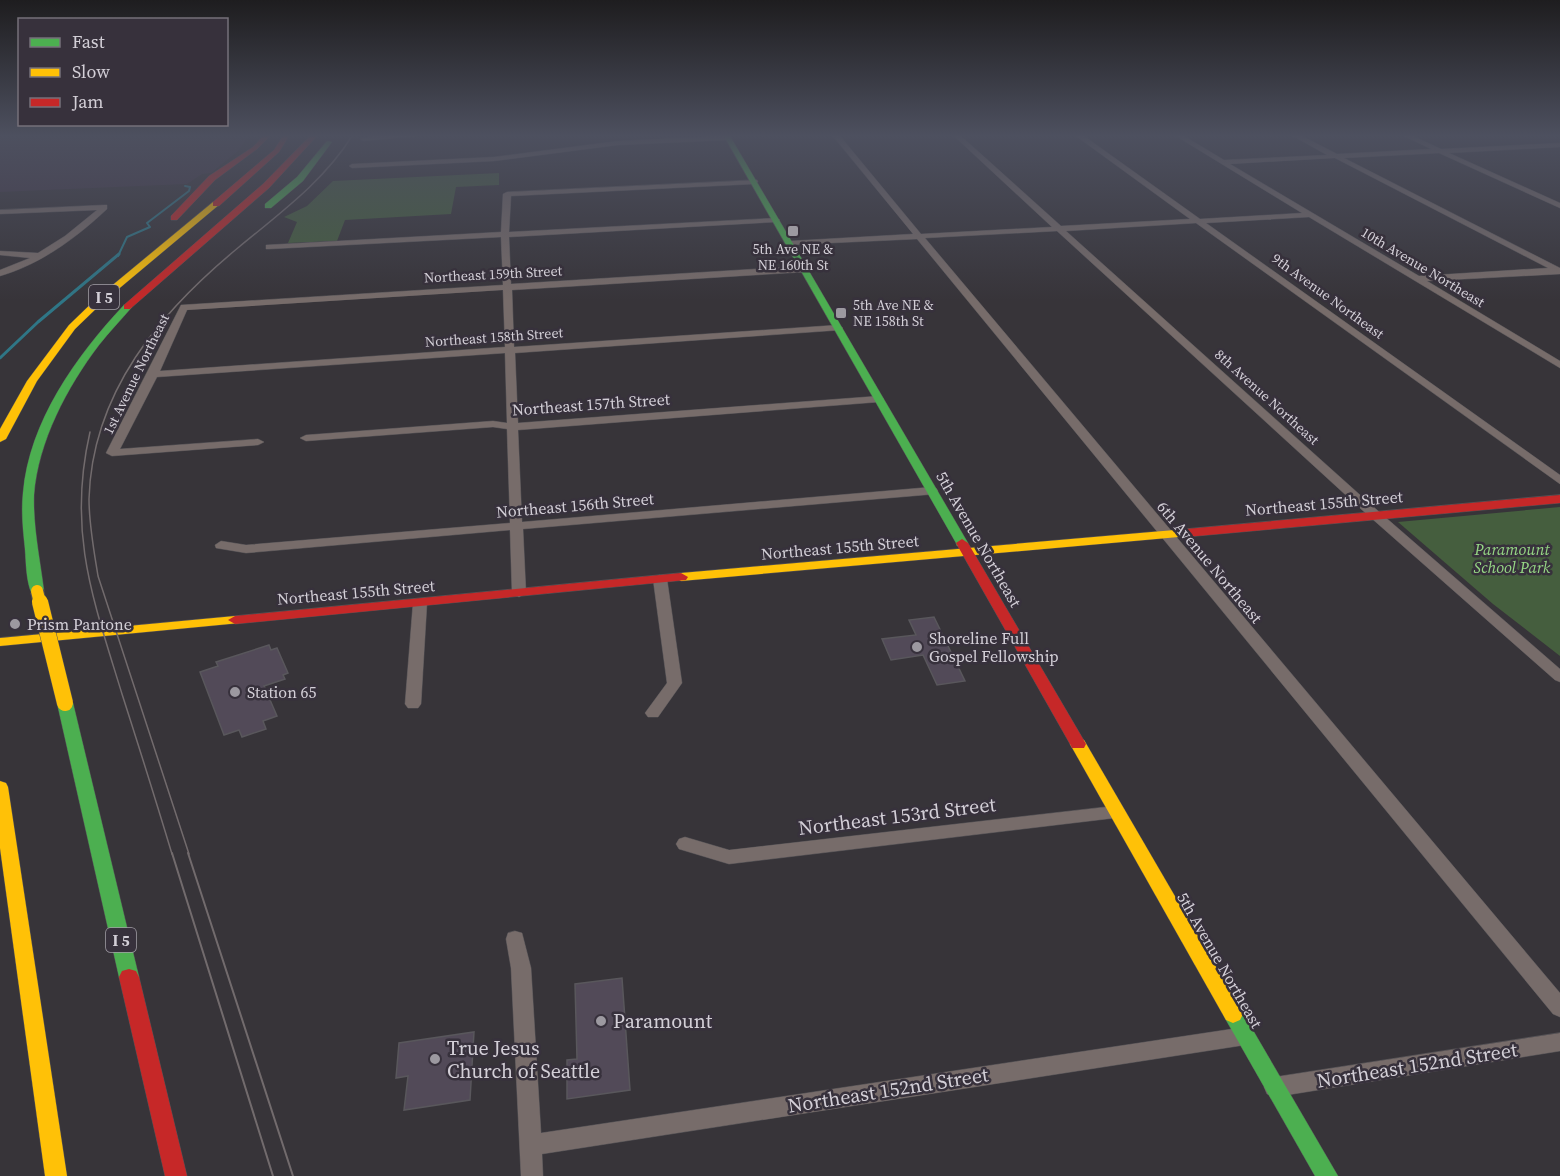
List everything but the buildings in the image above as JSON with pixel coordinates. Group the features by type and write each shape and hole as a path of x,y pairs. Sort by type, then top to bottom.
{"main road":[{"path":"166,225 199,191"},
{"name":"I 5","path":"1,431 32,381 72,327 100,300 231,191"},
{"name":"I 5","path":"176,1176 37,591 28,519 30,482 41,443 75,370 109,325 260,191"},
{"path":"259,213 285,191"},
{"name":"5th Avenue Northeast","path":"759,191 969,553 1115,812 1327,1176"},
{"path":"130,304 243,225"},
{"path":"0,410 25,368 57,326 89,294 147,243"},
{"name":"Northeast 155th Street","path":"0,642 660,579 1560,499"},
{"path":"0,787 56,1176"}],"street":[{"path":"519,593 507,287 507,194 571,191"},
{"name":"6th Avenue Northeast","path":"882,191 1164,535 1560,1008"},
{"name":"8th Avenue Northeast","path":"1017,191 1376,515 1560,677"},
{"name":"9th Avenue Northeast","path":"1156,191 1560,480"},
{"name":"10th Avenue Northeast","path":"1270,191 1560,365"},
{"path":"1402,191 1560,270"},
{"path":"1525,191 1560,207"},
{"path":"0,212 104,207 84,227 39,256 0,273"},
{"path":"790,243 1310,215"},
{"path":"269,247 776,220"},
{"path":"0,252 39,256"},
{"name":"Northeast 159th Street","path":"184,307 804,268"},
{"path":"1419,279 1560,270"},
{"name":"1st Avenue Northeast","path":"184,307 153,374 112,453 258,442"},
{"name":"Northeast 158th Street","path":"153,374 838,328"},
{"name":"Northeast 157th Street","path":"306,438 493,424 513,427 879,399"},
{"name":"Northeast 156th Street","path":"221,545 246,549 932,491"},
{"path":"653,713 675,683 660,579"},
{"path":"413,704 420,603"},
{"name":"Northeast 153rd Street","path":"686,844 729,856 1115,812"},
{"path":"515,939 520,968 532,1176"},
{"name":"Northeast 152nd Street","path":"530,1144 1245,1036"},
{"name":"Northeast 152nd Street","path":"1275,1087 1560,1042"}],"green space":[{"path":"323,191 455,191 451,214 345,220 337,241 288,243 297,222 284,217 307,206"},
{"name":"Paramount School Park","path":"1560,507 1560,656 1493,604 1398,522"}],"waterway":[{"path":"119,254 127,237 150,227 147,223 189,191"},
{"path":"0,358 38,322 119,254"}],"tram line":[{"path":"189,854 98,576 89,509 93,460 103,424 117,389 136,357 158,327 210,272 305,191"},
{"path":"90,432 81,502 86,565 102,627 172,854"},
{"path":"172,853 273,1176"},
{"path":"188,853 293,1176"}],"traffic: fast":[{"path":"268,206 286,191"},
{"path":"759,191 962,543"},
{"path":"37,591 28,508 30,481 36,458 44,434 66,388 95,344 127,307"},
{"path":"65,703 129,977"},
{"path":"1233,1014 1327,1176"}],"traffic: slow":[{"path":"0,439 32,381 72,327 100,300 216,204"},
{"path":"681,577 1186,533"},
{"path":"37,591 65,703"},
{"path":"0,642 235,620"},
{"path":"1078,744 1233,1014"},
{"path":"0,787 56,1176"}],"traffic: jam":[{"path":"174,218 200,191"},
{"path":"216,204 231,191"},
{"path":"127,307 260,191"},
{"path":"1186,533 1560,499"},
{"path":"962,543 1078,744"},
{"path":"235,620 681,577"},
{"path":"129,977 176,1176"}],"place":[{"name":"5th Ave NE & NE 160th St","path":"793,231"},
{"name":"5th Ave NE & NE 158th St","path":"841,313"},
{"name":"Prism Pantone","path":"15,624"},
{"name":"Shoreline Full Gospel Fellowship","path":"917,647"},
{"name":"Station 65","path":"235,692"},
{"name":"Paramount","path":"601,1021"},
{"name":"True Jesus Church of Seattle","path":"435,1059"}]}
